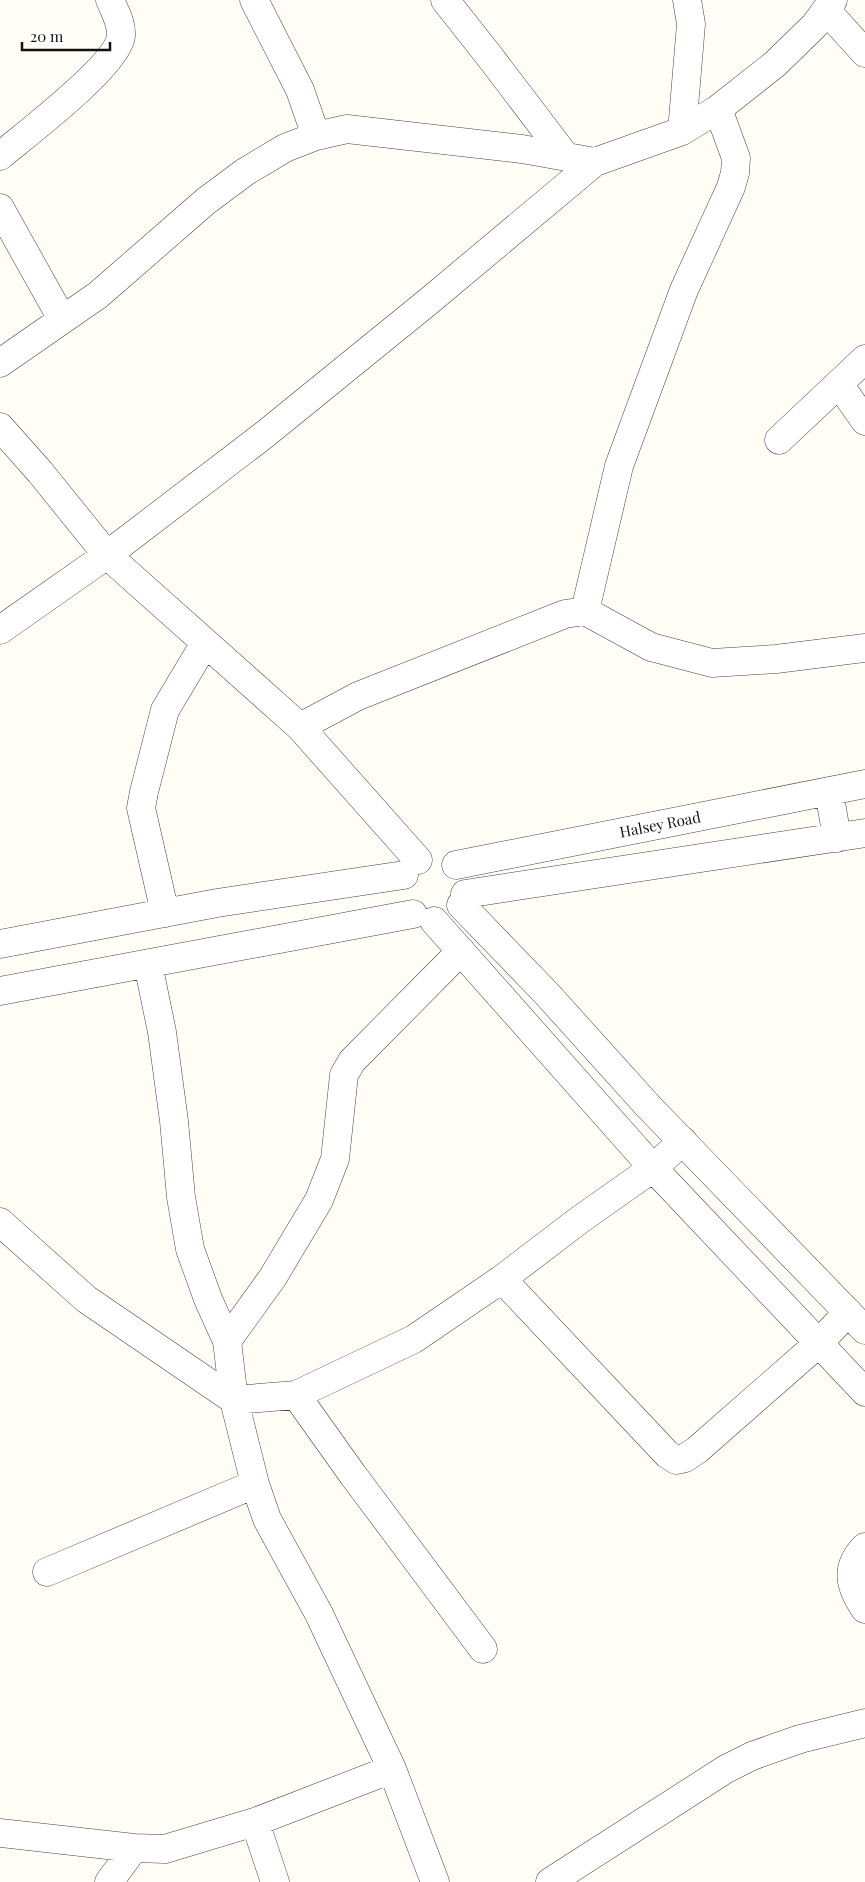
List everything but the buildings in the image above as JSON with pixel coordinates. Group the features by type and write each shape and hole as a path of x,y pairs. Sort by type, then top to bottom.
{"street":[{"path":"0,156 109,61 117,49 121,37 121,24 110,0"},
{"path":"254,0 300,90 316,136"},
{"path":"682,131 691,24 687,0"},
{"path":"453,4 490,57 566,157"},
{"path":"0,630 107,554 271,429 429,301 595,162 682,131 718,109 775,64 815,25 829,5 865,53"},
{"path":"585,611 619,466 684,290 735,173 736,158 718,109"},
{"path":"0,364 98,295 206,201 245,172 285,148 316,136 347,129 522,149 595,162"},
{"path":"0,208 62,319"},
{"path":"779,440 865,359"},
{"path":"839,384 865,421"},
{"path":"0,427 40,472 107,554 300,727 411,867"},
{"path":"300,727 358,696 565,614 585,611 651,647 712,664 776,659 865,648"},
{"path":"165,913 141,808 142,800 165,710 205,643"},
{"name":"Halsey Road","path":"456,865 865,784"},
{"path":"829,791 837,838"},
{"path":"463,899 865,833"},
{"path":"0,944 411,867 428,856 438,856 447,859 456,865 464,878 463,899 454,913 445,919 423,917 0,991"},
{"path":"411,867 402,884 402,895 406,905 423,917 461,951 652,1168 865,1392"},
{"path":"463,899 682,1141 856,1321 819,1343 697,1450 685,1458 676,1460 667,1454 502,1279"},
{"path":"227,1341 273,1278 319,1200 335,1159 344,1075 352,1061 461,951"},
{"path":"148,964 162,1032 174,1122 181,1197 190,1249 208,1299 227,1341 234,1400 255,1484 268,1519 319,1614 392,1769 435,1882"},
{"path":"0,1222 86,1299 234,1400 296,1395 414,1339 502,1279 652,1168 682,1141"},
{"path":"722,1240 750,1212"},
{"path":"296,1395 482,1649"},
{"path":"48,1572 255,1484"},
{"path":"865,1547 854,1563 851,1577 852,1587 865,1609"},
{"path":"550,1882 719,1774 752,1756 800,1739 865,1723"},
{"path":"0,1833 134,1848 165,1849 255,1822 392,1769"},
{"path":"255,1822 276,1882"},
{"path":"109,1882 134,1848"}]}
